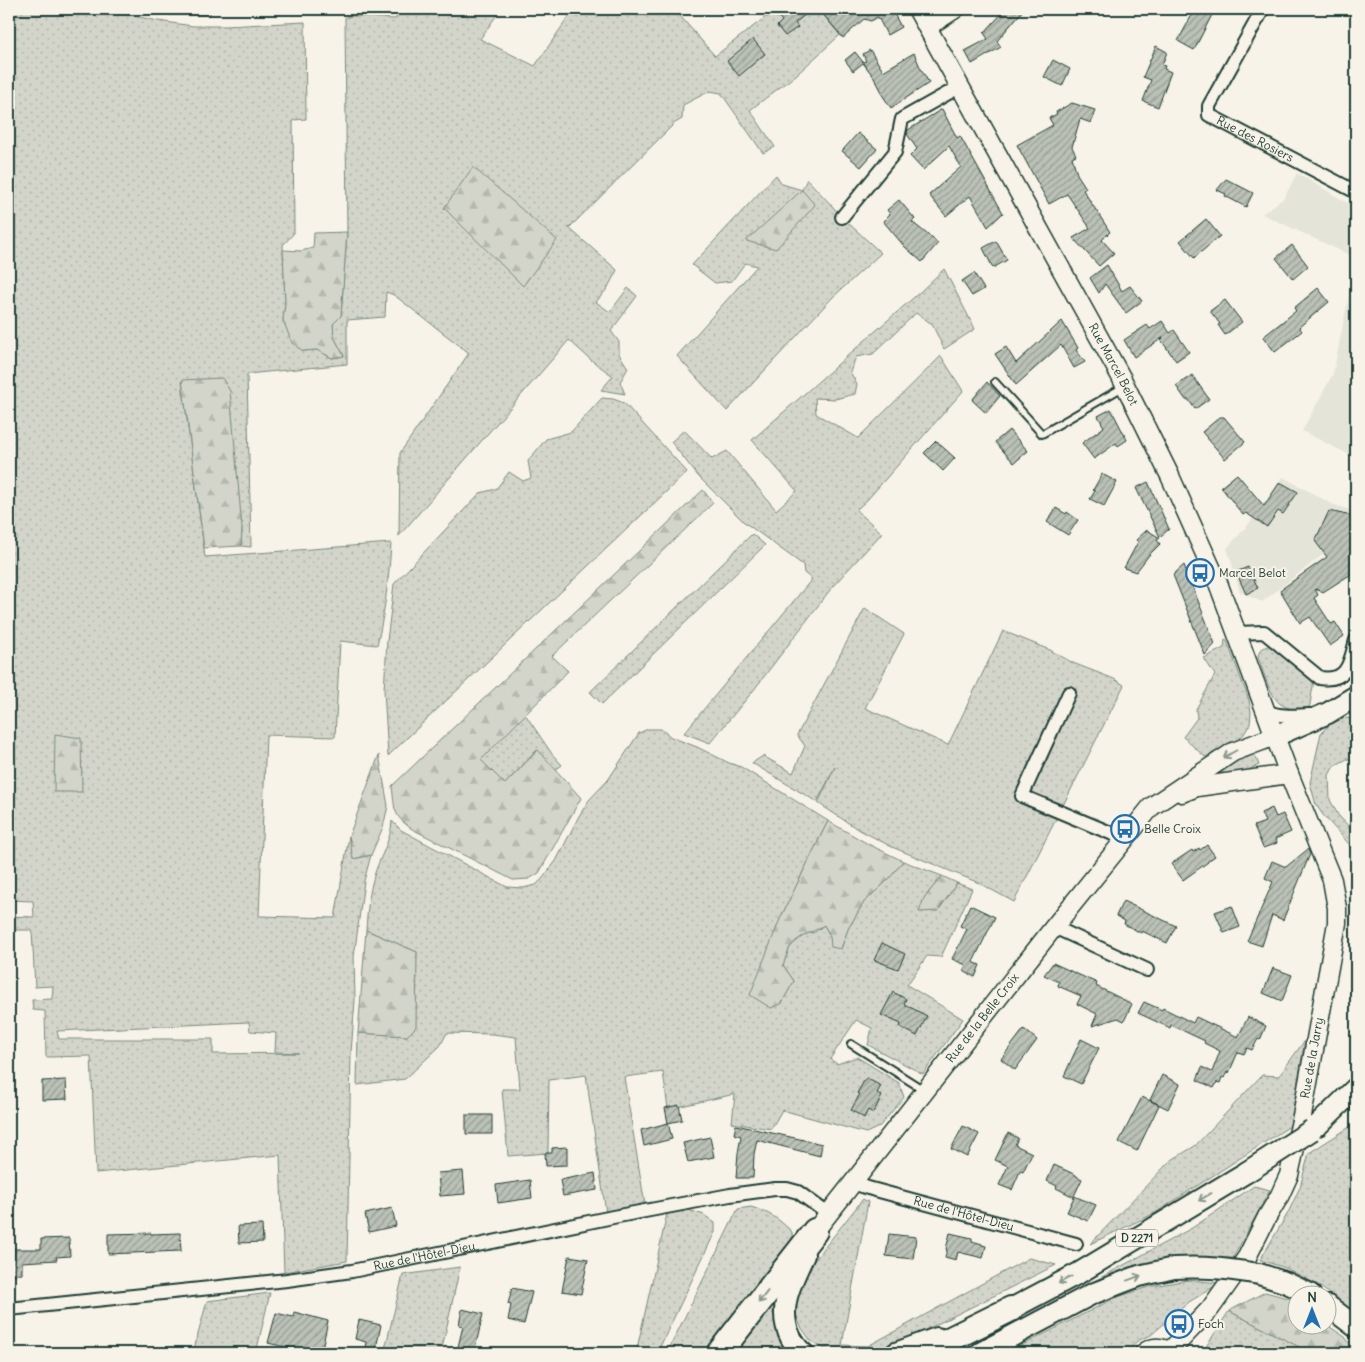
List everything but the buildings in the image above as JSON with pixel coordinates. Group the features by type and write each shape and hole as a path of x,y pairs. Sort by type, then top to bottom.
{"highway":[{"path":"719,1353 822,1222"},
{"name":"D 2271","path":"922,1353 1011,1309"}],"main road":[{"name":"Rue Marcel Belot","path":"917,9 1125,386 1170,476 1218,583 1275,736"},
{"path":"927,27 955,9"},
{"path":"1275,736 1328,713 1356,696"},
{"name":"Rue de la Belle Croix","path":"822,1222 924,1090 1151,807 1233,752 1275,736"},
{"name":"Rue de la Jarry","path":"1144,1353 1159,1347 1170,1353 1210,1309 1247,1257 1279,1197 1292,1164 1337,923 1337,908 1332,880 1275,736"},
{"name":"Rue de la Belle Croix","path":"1151,807 1197,787 1290,774"},
{"path":"1315,1128 1356,1088"},
{"name":"D 2271","path":"1011,1309 1079,1272 1247,1172 1315,1128 1356,1107"},
{"path":"803,1353 797,1348 787,1329 784,1311 789,1286 822,1222"},
{"path":"980,1353 1092,1294 1138,1276 1174,1268 1201,1266 1227,1268 1259,1274 1289,1284"},
{"path":"896,1353 1011,1309"},
{"path":"1338,1314 1356,1327"},
{"path":"1338,1316 1356,1335"}],"street":[{"name":"Rue des Rosiers","path":"1263,9 1209,106 1209,116 1356,192"},
{"path":"842,217 895,152 902,119 960,87"},
{"path":"1236,633 1264,632 1320,678 1327,679 1335,678 1349,666 1356,640"},
{"path":"1069,693 1022,796 1126,839"},
{"path":"1266,712 1291,717 1328,713"},
{"path":"1054,927 1147,970"},
{"name":"Rue de l'Hôtel-Dieu","path":"852,1183 1076,1244"},
{"name":"Rue de l'Hôtel-Dieu","path":"9,1309 287,1280 352,1270 622,1215 730,1195 775,1189 798,1192 822,1222"}],"lane":[{"path":"995,382 1042,434 1125,386"},
{"path":"851,1044 924,1090"}],"shaded area":[{"path":"1297,173 1356,208 1356,258 1262,214 1284,198"},
{"path":"1356,260 1356,458 1302,431 1333,374"},
{"path":"1283,477 1332,504 1356,512 1356,568 1325,553 1262,602 1240,592 1227,548 1248,525"}],"green space":[{"path":"9,9 102,9 158,21 193,26 305,22 306,119 293,120 294,233 283,245 285,303 283,320 303,351 317,350 332,358 344,356 334,337 333,324 341,316 347,232 345,17 358,16 396,19 397,11 388,9 501,9 480,39 535,66 574,9 674,9 715,56 776,9 818,9 840,35 796,75 750,110 775,147 763,153 721,93 710,91 683,105 682,119 675,123 569,228 617,270 607,289 596,302 610,312 628,288 637,296 611,331 619,342 619,354 628,368 620,382 625,394 601,390 613,376 591,360 569,340 399,536 400,453 469,353 394,295 386,292 385,317 347,320 347,364 247,374 251,547 241,546 242,528 182,381 205,557 391,543 386,594 377,645 340,641 335,737 266,735 259,916 335,918 349,836 354,859 371,855 364,881 354,957 355,1000 351,1053 347,1261 284,1272 280,1155 96,1173 91,1056 46,1057 45,1011 33,1010 32,1000 52,999 53,986 35,987 32,930 9,930 9,916 34,917 33,901 9,900","holes":["249,1022 250,1031 276,1033 275,1052 299,1053 213,1054 213,1039 59,1039 57,1031"]},
{"path":"143,9 211,9 210,15 171,15"},
{"path":"473,167 557,240 523,286 444,208"},
{"path":"776,175 782,184 802,190 807,179 846,221 881,253 832,298 727,411 677,356 757,266 745,263 732,281 715,283 692,265"},
{"path":"802,190 815,205 776,249 746,241"},
{"path":"347,232 341,316 333,324 334,337 344,356 332,358 317,350 303,351 292,343 283,320 285,303 283,250 301,251 313,248 314,233"},
{"path":"944,269 975,329 944,349 932,324 916,313 873,354 856,357 850,372 857,384 855,394 835,399 815,398 816,414 858,438 941,356 963,391 856,510 882,533 833,586 753,691 710,743 684,733 812,579 804,573 803,565 744,522 698,476 671,442 684,430 712,459 727,451 776,510 797,491 752,440"},
{"path":"222,378 230,391 242,528 241,546 204,548 182,380"},
{"path":"602,398 624,403 687,472 388,756 384,690 387,641 394,584 480,493 496,489 509,472 523,481 531,478 528,461 546,439 571,432"},
{"path":"703,490 713,503 552,656 568,671 481,760 505,784 538,750 581,798 539,873 529,879 513,880 412,829 401,820 394,806 392,786"},
{"path":"752,534 765,545 602,704 590,692"},
{"path":"865,608 904,634 865,708 948,745 1003,631 1050,650 1073,663 1114,679 1124,685 1014,902 979,883 892,847 856,828 818,803 835,767 817,802 752,763 763,756 793,773 805,746 797,735"},
{"path":"1225,640 1249,700 1250,724 1244,734 1232,746 1205,757 1183,737 1197,718 1196,709 1215,675 1204,658 1224,648"},
{"path":"1270,645 1280,647 1314,680 1309,710 1285,707 1274,696 1267,683 1258,657 1260,650"},
{"path":"525,714 552,754 562,765 555,770 537,750 505,784 480,760"},
{"path":"1346,718 1356,720 1356,760 1347,759 1334,766 1329,775 1330,800 1338,815 1356,834 1356,857 1349,844 1316,805 1310,783 1321,733 1331,723"},
{"path":"648,729 661,729 671,737 741,767 828,821 780,919 781,1004 794,981 783,965 790,947 805,934 815,932 824,925 841,949 848,929 864,902 889,879 903,861 942,876 924,898 938,911 957,883 972,889 941,957 927,956 907,985 963,1019 923,1074 868,1045 872,1028 856,1020 830,1059 837,1064 857,1057 899,1083 904,1097 879,1127 866,1133 782,1110 771,1129 732,1123 735,1094 668,1109 663,1072 624,1077 645,1205 606,1213 586,1075 549,1080 548,1153 508,1156 502,1089 520,1089 516,1037 492,1034 447,1033 440,1046 405,1079 357,1085 358,1033 407,1036 417,952 366,930 367,917 372,883 389,836 392,821 401,830 507,887 523,888 536,885 556,861 589,800 608,780 639,733"},
{"path":"55,734 81,738 82,792 54,792"},
{"path":"1254,753 1259,765 1244,772 1214,775 1226,764"},
{"path":"379,755 388,806 383,827 371,855 353,859 349,836"},
{"path":"828,821 903,861 889,879 864,902 848,929 841,949 831,947 830,936 824,925 800,938 792,945 783,965 794,981 781,1004 771,1008 750,995 780,919"},
{"path":"942,876 957,883 938,911 919,912 924,898"},
{"path":"366,930 417,952 416,1027 407,1036 358,1033"},
{"path":"1305,1040 1290,1126 1155,1213 1090,1244 1170,1161 1195,1146 1262,1075 1279,1076"},
{"path":"1356,1123 1356,1315 1338,1301 1338,1284 1316,1284 1286,1268 1260,1260 1288,1213 1300,1187 1309,1153"},
{"path":"1254,1186 1270,1190 1233,1258 1183,1258 1153,1262 1087,1285 1192,1228"},
{"path":"863,1199 868,1202 842,1345 868,1346 1029,1258 1056,1265 891,1347 865,1353 832,1353 811,1341 801,1327 794,1310 796,1294 806,1271"},
{"path":"751,1207 773,1216 787,1227 792,1232 792,1245 708,1353 667,1353 738,1209"},
{"path":"689,1210 704,1215 715,1223 715,1232 657,1353 636,1353 667,1214"},
{"path":"460,1267 441,1353 384,1353 403,1275"},
{"path":"784,1280 793,1353 729,1353"},
{"path":"1188,1280 1220,1283 1189,1302 1151,1335 1137,1341 1127,1353 1099,1346 1075,1353 1007,1353 1115,1298 1148,1287"},
{"path":"1265,1292 1288,1298 1288,1334 1338,1334 1338,1332 1345,1337 1356,1353 1311,1353 1229,1311"},
{"path":"270,1293 256,1353 193,1353 207,1301"},
{"path":"1229,1311 1311,1353 1202,1353"}],"place":[{"name":"Marcel Belot","path":"1200,573"},
{"name":"Belle Croix","path":"1125,829"},
{"name":"Foch","path":"1179,1324"}]}
